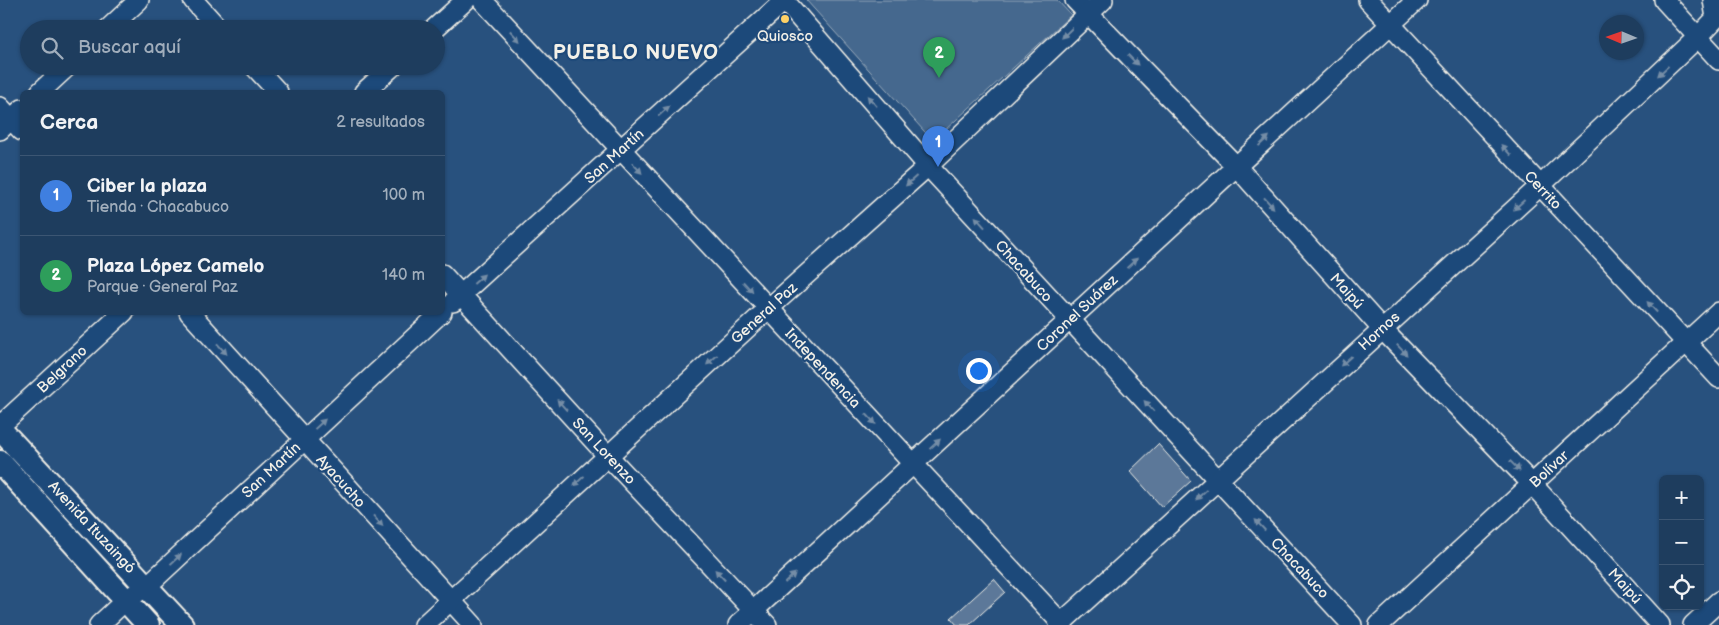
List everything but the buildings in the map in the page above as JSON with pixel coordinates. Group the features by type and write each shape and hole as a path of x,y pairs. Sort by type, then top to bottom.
{"main road":[{"name":"Avenida Ituzaingó","path":"0,428 182,625"},
{"name":"Avenida Ituzaingó","path":"0,462 148,625"}],"street":[{"path":"118,20 139,0"},
{"path":"193,0 211,20"},
{"path":"444,20 466,0"},
{"name":"Independencia","path":"482,0 1061,624"},
{"name":"San Martín","path":"445,309 784,0"},
{"name":"Chacabuco","path":"784,0 928,166 1352,625"},
{"name":"Maipú","path":"1075,0 1236,166 1382,329 1532,484 1660,625"},
{"name":"General Paz","path":"424,625 607,455 928,166 1103,0"},
{"name":"Cerrito","path":"1368,0 1719,378"},
{"name":"Coronel Suárez","path":"738,625 1416,0"},
{"path":"1664,0 1719,60"},
{"name":"Hornos","path":"1061,624 1540,186 1698,37 1716,18 1714,0"},
{"path":"42,90 58,75"},
{"path":"262,75 276,90"},
{"path":"366,90 383,75"},
{"name":"San Lorenzo","path":"445,277 607,455 767,625"},
{"name":"Bolívar","path":"1379,625 1719,312"},
{"name":"Belgrano","path":"0,428 121,315"},
{"name":"Ayacucho","path":"192,315 303,440 473,625"},
{"name":"San Martín","path":"99,625 126,600 147,586 439,315"},
{"path":"1693,625 1719,601"}],"shaded area":[{"path":"806,0 1057,0 1071,15 933,141"}],"place":[{"name":"Quiosco","path":"785,19"},
{"name":"Plaza López Camelo","path":"939,78"},
{"name":"Ciber la plaza","path":"938,167"}],"district":[{"name":"PUEBLO NUEVO","path":"636,52"}]}
